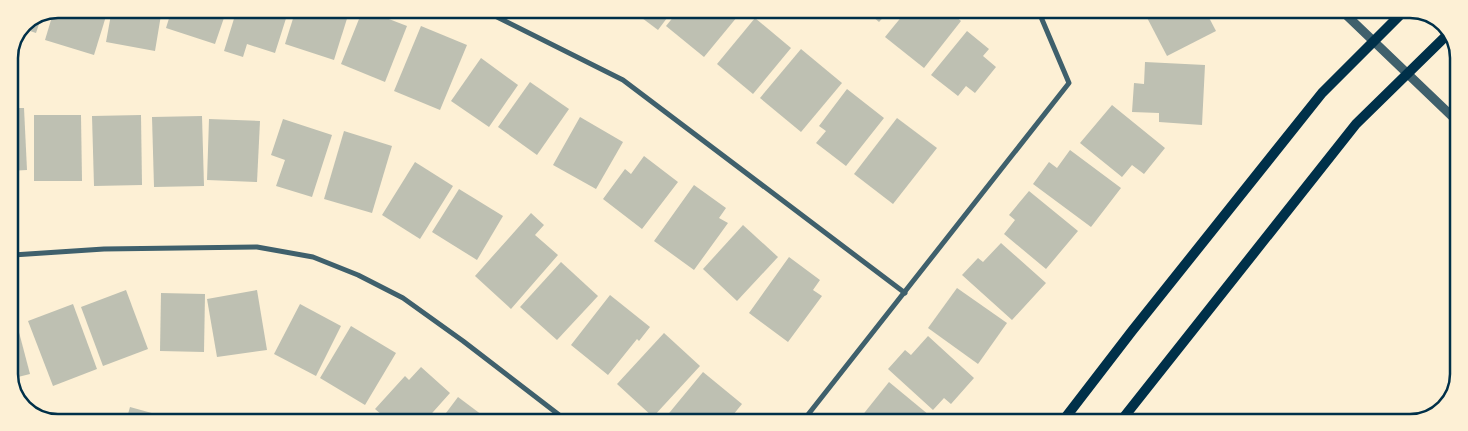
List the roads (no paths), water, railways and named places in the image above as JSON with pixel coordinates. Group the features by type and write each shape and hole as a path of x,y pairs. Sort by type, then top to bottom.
{"main road":[{"path":"1068,414 1322,93 1397,18"},
{"path":"1126,414 1356,124 1445,37"}],"street":[{"path":"499,18 623,80 904,293"},
{"path":"808,414 1069,82 1041,18"},
{"path":"1348,18 1450,114"},
{"path":"18,255 104,249 257,247 313,257 358,275 403,298 463,341 558,414"}]}
